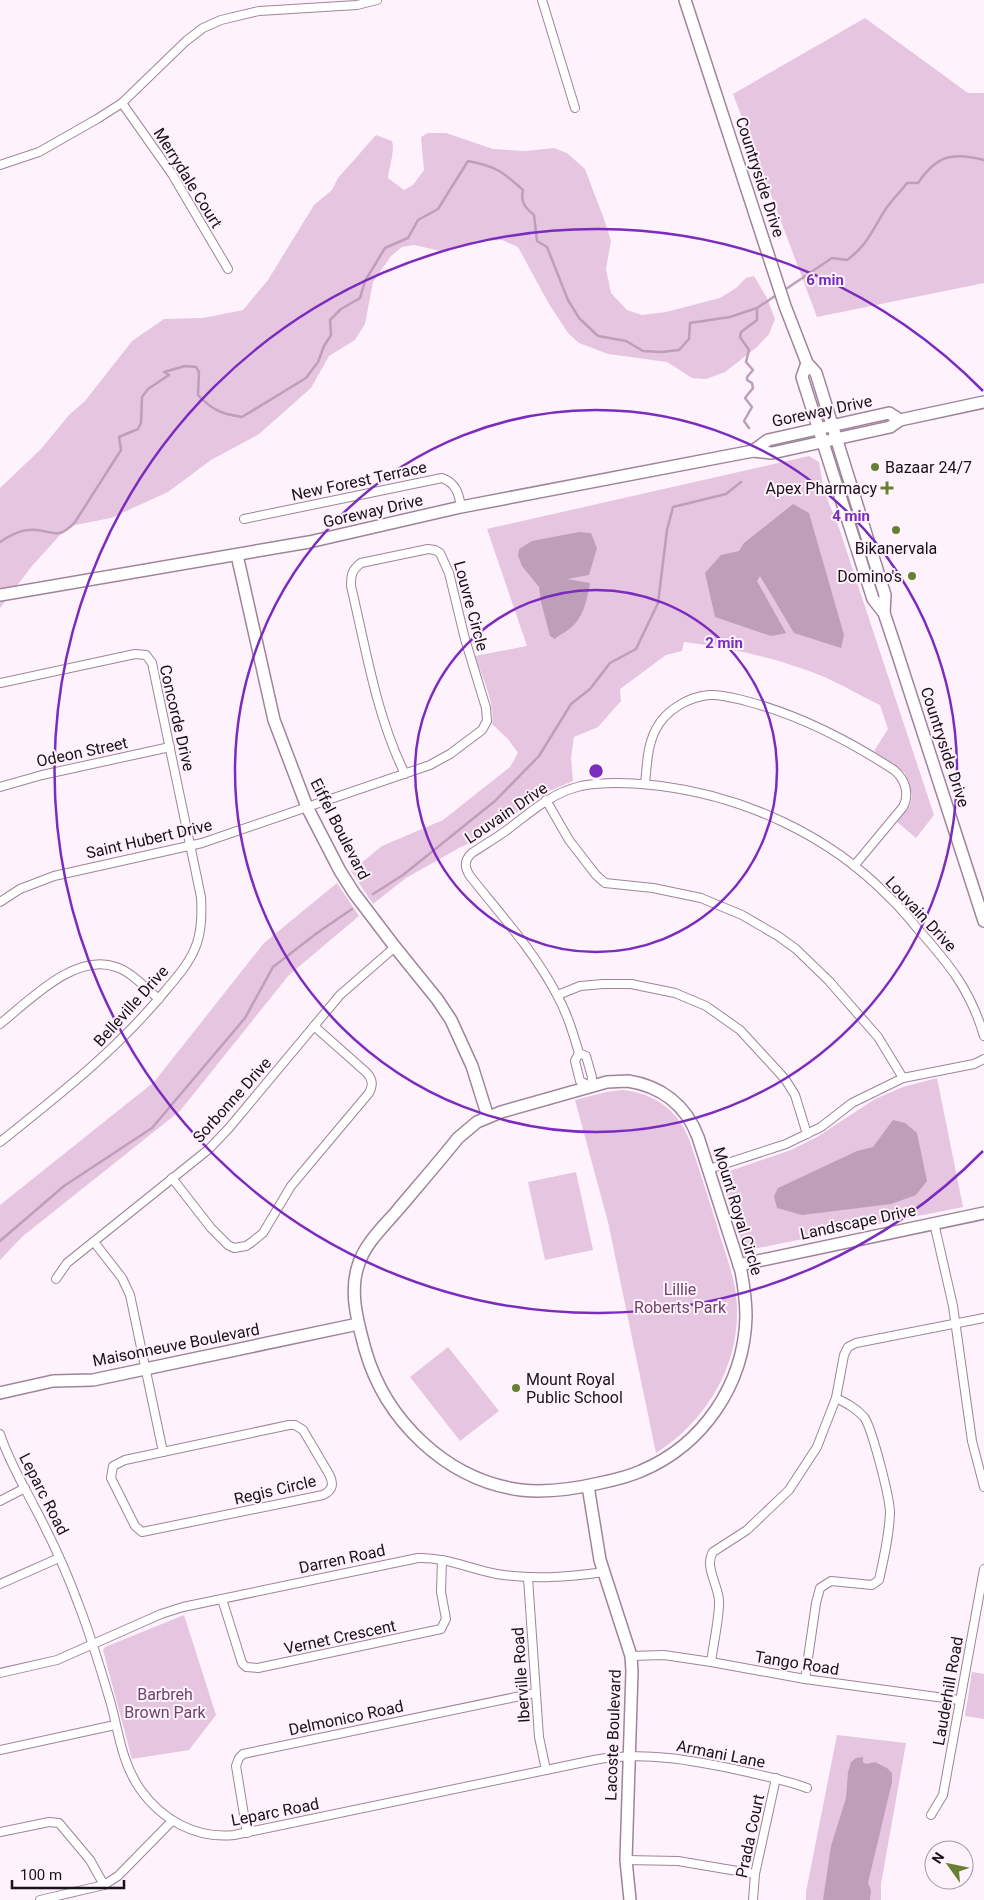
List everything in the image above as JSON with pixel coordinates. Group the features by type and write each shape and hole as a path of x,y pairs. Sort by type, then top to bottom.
{"street":[{"path":"0,165 39,152 53,145 122,103 186,42 203,28 221,20 258,11 357,5 377,0"},
{"path":"542,0 575,108"},
{"name":"Countryside Drive","path":"685,0 785,306 807,362 816,373 885,595 884,613"},
{"name":"Merrydale Court","path":"122,103 172,174 228,270"},
{"name":"Countryside Drive","path":"807,362 802,377 818,429 873,598 884,613 984,921"},
{"name":"Goreway Drive","path":"0,595 309,542 461,507 753,450 772,453 890,427 900,420 984,402"},
{"name":"Goreway Drive","path":"753,450 768,440 889,413 900,420"},
{"name":"New Forest Terrace","path":"244,519 442,478 448,480 457,490 461,507"},
{"name":"Louvre Circle","path":"307,807 406,774 430,765 450,754 482,730 487,721 486,708 465,639 446,566 440,554 428,549 361,563 351,574 351,586 378,705 406,774"},
{"name":"Eiffel Boulevard","path":"237,554 272,712 285,752 307,807 329,851 354,893 437,999 451,1020 472,1066 488,1117"},
{"name":"Concorde Drive","path":"0,684 135,654 146,655 152,663 190,846"},
{"path":"645,784 649,751 657,727 674,708 691,699 709,695 731,697 762,705 801,719 842,739 894,770 900,775 906,789 906,801 903,807 854,866"},
{"name":"Odeon Street","path":"0,787 42,775 170,747"},
{"name":"Louvain Drive","path":"578,1053 586,1056 592,1077 590,1087 580,1080 575,1061 578,1053 572,1028 558,995 533,954 470,876 466,867 467,857 506,832 546,800 562,792 582,786 602,784 645,784 709,795 753,809 805,834 854,866 889,896 949,964 972,1000 984,1036"},
{"path":"546,800 573,846 605,884 660,889 701,898 742,915 796,949 829,981 878,1037 903,1078"},
{"name":"Saint Hubert Drive","path":"0,902 20,889 54,876 190,846 307,807"},
{"name":"Belleville Drive","path":"0,1142 101,1059 127,1034 159,999 191,957 200,934 202,912 201,898 190,846"},
{"name":"Sorbonne Drive","path":"56,1279 68,1263 219,1138 348,987 395,947"},
{"path":"0,1024 62,975 92,965 116,967 159,999"},
{"path":"558,995 580,986 631,984 675,993 706,1006 740,1030 785,1079 794,1095 807,1134"},
{"path":"172,1178 211,1228 228,1245 240,1248 252,1242 263,1233 291,1186 372,1087 371,1077 314,1026"},
{"path":"709,1169 771,1150 807,1134 852,1103 903,1078 974,1064 984,1058"},
{"name":"Mount Royal Circle","path":"628,1081 655,1089 672,1099 682,1108 694,1127 739,1265 746,1303 743,1344 735,1373 716,1411 685,1444 662,1461 630,1475 588,1486 544,1491 522,1490 488,1482 460,1469 443,1459 408,1429 386,1398 371,1368 358,1324 354,1294 355,1276 362,1256 368,1246 458,1138 472,1125 501,1112 590,1087 607,1082 628,1081"},
{"name":"Landscape Drive","path":"739,1265 984,1212"},
{"path":"934,1223 956,1322 972,1441 984,1487"},
{"path":"94,1242 126,1285 130,1295 164,1452"},
{"path":"711,1662 719,1601 710,1564 710,1556 713,1552 747,1530 789,1490 817,1447 836,1398 844,1355 851,1345 956,1322 984,1318"},
{"name":"Maisonneuve Boulevard","path":"0,1393 53,1381 93,1380 358,1324"},
{"path":"805,1680 816,1603 820,1588 831,1581 872,1585 879,1580 887,1543 890,1511 881,1468 868,1426 859,1412 836,1398"},
{"name":"Regis Circle","path":"295,1425 300,1427 330,1474 332,1486 323,1495 142,1532 135,1526 111,1478 111,1472 113,1466 119,1462 164,1452 295,1425"},
{"name":"Leparc Road","path":"0,1434 59,1558 93,1644 123,1757 133,1779 153,1805 172,1821 209,1835 228,1836 605,1758 629,1756"},
{"name":"Lacoste Boulevard","path":"588,1486 594,1531 604,1572 631,1656 626,1860 630,1900"},
{"path":"0,1500 25,1488"},
{"path":"0,1584 27,1574 59,1558"},
{"name":"Darren Road","path":"0,1673 49,1662 161,1614 222,1599 418,1558 442,1560 488,1572 528,1578 604,1572"},
{"name":"Vernet Crescent","path":"222,1599 242,1663 251,1668 258,1668 441,1628 446,1619 441,1592 442,1560"},
{"name":"Lauderhill Road","path":"931,1815 943,1795 984,1569"},
{"name":"Iberville Road","path":"528,1578 539,1736 546,1770"},
{"name":"Tango Road","path":"631,1656 664,1656 711,1662 805,1680 959,1700"},
{"name":"Delmonico Road","path":"247,1833 236,1766 243,1754 535,1693"},
{"path":"0,1750 115,1725"},
{"name":"Armani Lane","path":"629,1756 669,1757 776,1778 806,1788"},
{"name":"Prada Court","path":"753,1900 755,1874 776,1778"},
{"path":"40,1900 104,1885 118,1876 172,1821"},
{"path":"0,1832 50,1822 60,1823 90,1860 104,1885"},
{"path":"626,1860 678,1861 755,1874"}],"green space":[{"path":"865,18 968,93 984,93 984,283 817,317 733,94"},
{"path":"428,133 446,133 493,149 525,151 554,148 567,153 585,169 611,241 606,269 611,293 627,310 642,315 666,312 720,298 736,288 746,278 754,276 767,298 775,319 769,334 757,347 725,372 706,379 692,378 667,362 608,354 579,343 568,333 549,304 518,247 502,240 476,241 440,251 414,245 402,247 391,256 373,282 365,324 355,340 329,356 311,388 259,434 211,460 168,492 111,518 75,525 60,535 32,566 0,608 0,488 41,449 69,415 85,401 132,341 164,319 203,318 243,310 268,280 314,205 332,190 338,178 376,135 392,141 393,146 388,178 404,190 413,185 424,170 421,137"},
{"path":"809,456 819,462 824,491 839,528 934,815 916,838 897,822 910,805 912,796 905,773 874,751 888,729 880,705 829,679 788,664 719,647 684,642 682,651 666,655 620,689 621,701 598,727 574,737 571,758 573,781 542,794 499,826 475,841 406,878 373,904 351,871 382,846 443,820 510,767 518,753 508,739 492,724 490,698 475,656 527,646 487,529"},
{"path":"337,883 359,916 289,975 180,1111 23,1236 0,1260 0,1205 154,1082 264,943"},
{"path":"937,1078 963,1207 748,1250 744,1248 721,1178 724,1173 791,1150 817,1137 875,1099 903,1087"},
{"name":"Lillie Roberts Park","path":"622,1090 654,1099 671,1112 684,1129 703,1182 735,1288 737,1313 735,1337 729,1360 720,1382 708,1403 693,1422 676,1439 656,1453 608,1222 575,1100"},
{"path":"576,1172 593,1250 545,1260 528,1182"},
{"path":"448,1347 499,1411 460,1441 410,1377"},
{"name":"Barbreh Brown Park","path":"184,1615 216,1715 189,1750 132,1759 103,1650 105,1647"},
{"path":"972,1672 984,1674 984,1719 965,1716"},
{"path":"837,1735 906,1743 881,1884 881,1900 806,1900"}],"shaded area":[{"path":"793,504 809,513 844,635 841,648 794,633 760,576 757,581 786,633 771,636 715,617 705,573 721,555 739,551 744,543"},
{"path":"579,532 591,533 597,548 589,575 567,579 590,583 581,615 573,626 555,639 550,636 539,587 522,566 518,556 519,549 532,541"},
{"path":"893,1120 905,1123 917,1133 927,1181 916,1195 891,1204 802,1215 777,1208 774,1196 778,1188 857,1151 873,1147"},
{"path":"863,1757 863,1762 866,1764 875,1762 892,1773 892,1782 868,1883 871,1890 870,1900 823,1900 831,1846 846,1798 848,1772 851,1762 856,1758"}],"waterway":[{"path":"783,291 832,258 847,260 870,236 887,207 907,183 918,183 932,166 939,161 954,156 984,160"},
{"path":"0,542 25,530 53,533 63,532 75,522 121,450 119,437 138,429 141,423 142,397 148,389 169,375 164,372 185,366 196,367 199,372 198,395 218,410 242,417 306,378 318,362 324,346 331,335 330,320 341,309 360,298 365,281 385,248 408,238 418,220 438,209 468,161 498,170 523,190 522,198 524,204 534,215 537,241 547,247 568,300 579,318 598,336 626,341 643,351 662,352 679,350 689,339 690,323 730,317 757,308 778,294"},
{"path":"749,428 744,421 752,407 745,398 753,388 752,383 747,380 747,377 753,370 746,362 749,350 740,337 741,332 757,320 757,308"},
{"path":"373,894 403,875 495,801 539,756 571,704 590,689 610,663 636,649 658,603 667,530 673,507 726,494 741,482"},
{"path":"0,1241 64,1186 152,1128 245,1018 273,967 352,909"}],"place":[{"name":"Bazaar 24/7","path":"875,467"},
{"name":"Apex Pharmacy","path":"887,488"},
{"name":"Bikanervala","path":"896,530"},
{"name":"Domino's","path":"912,576"},
{"name":"Mount Royal Public School","path":"516,1388"}]}
